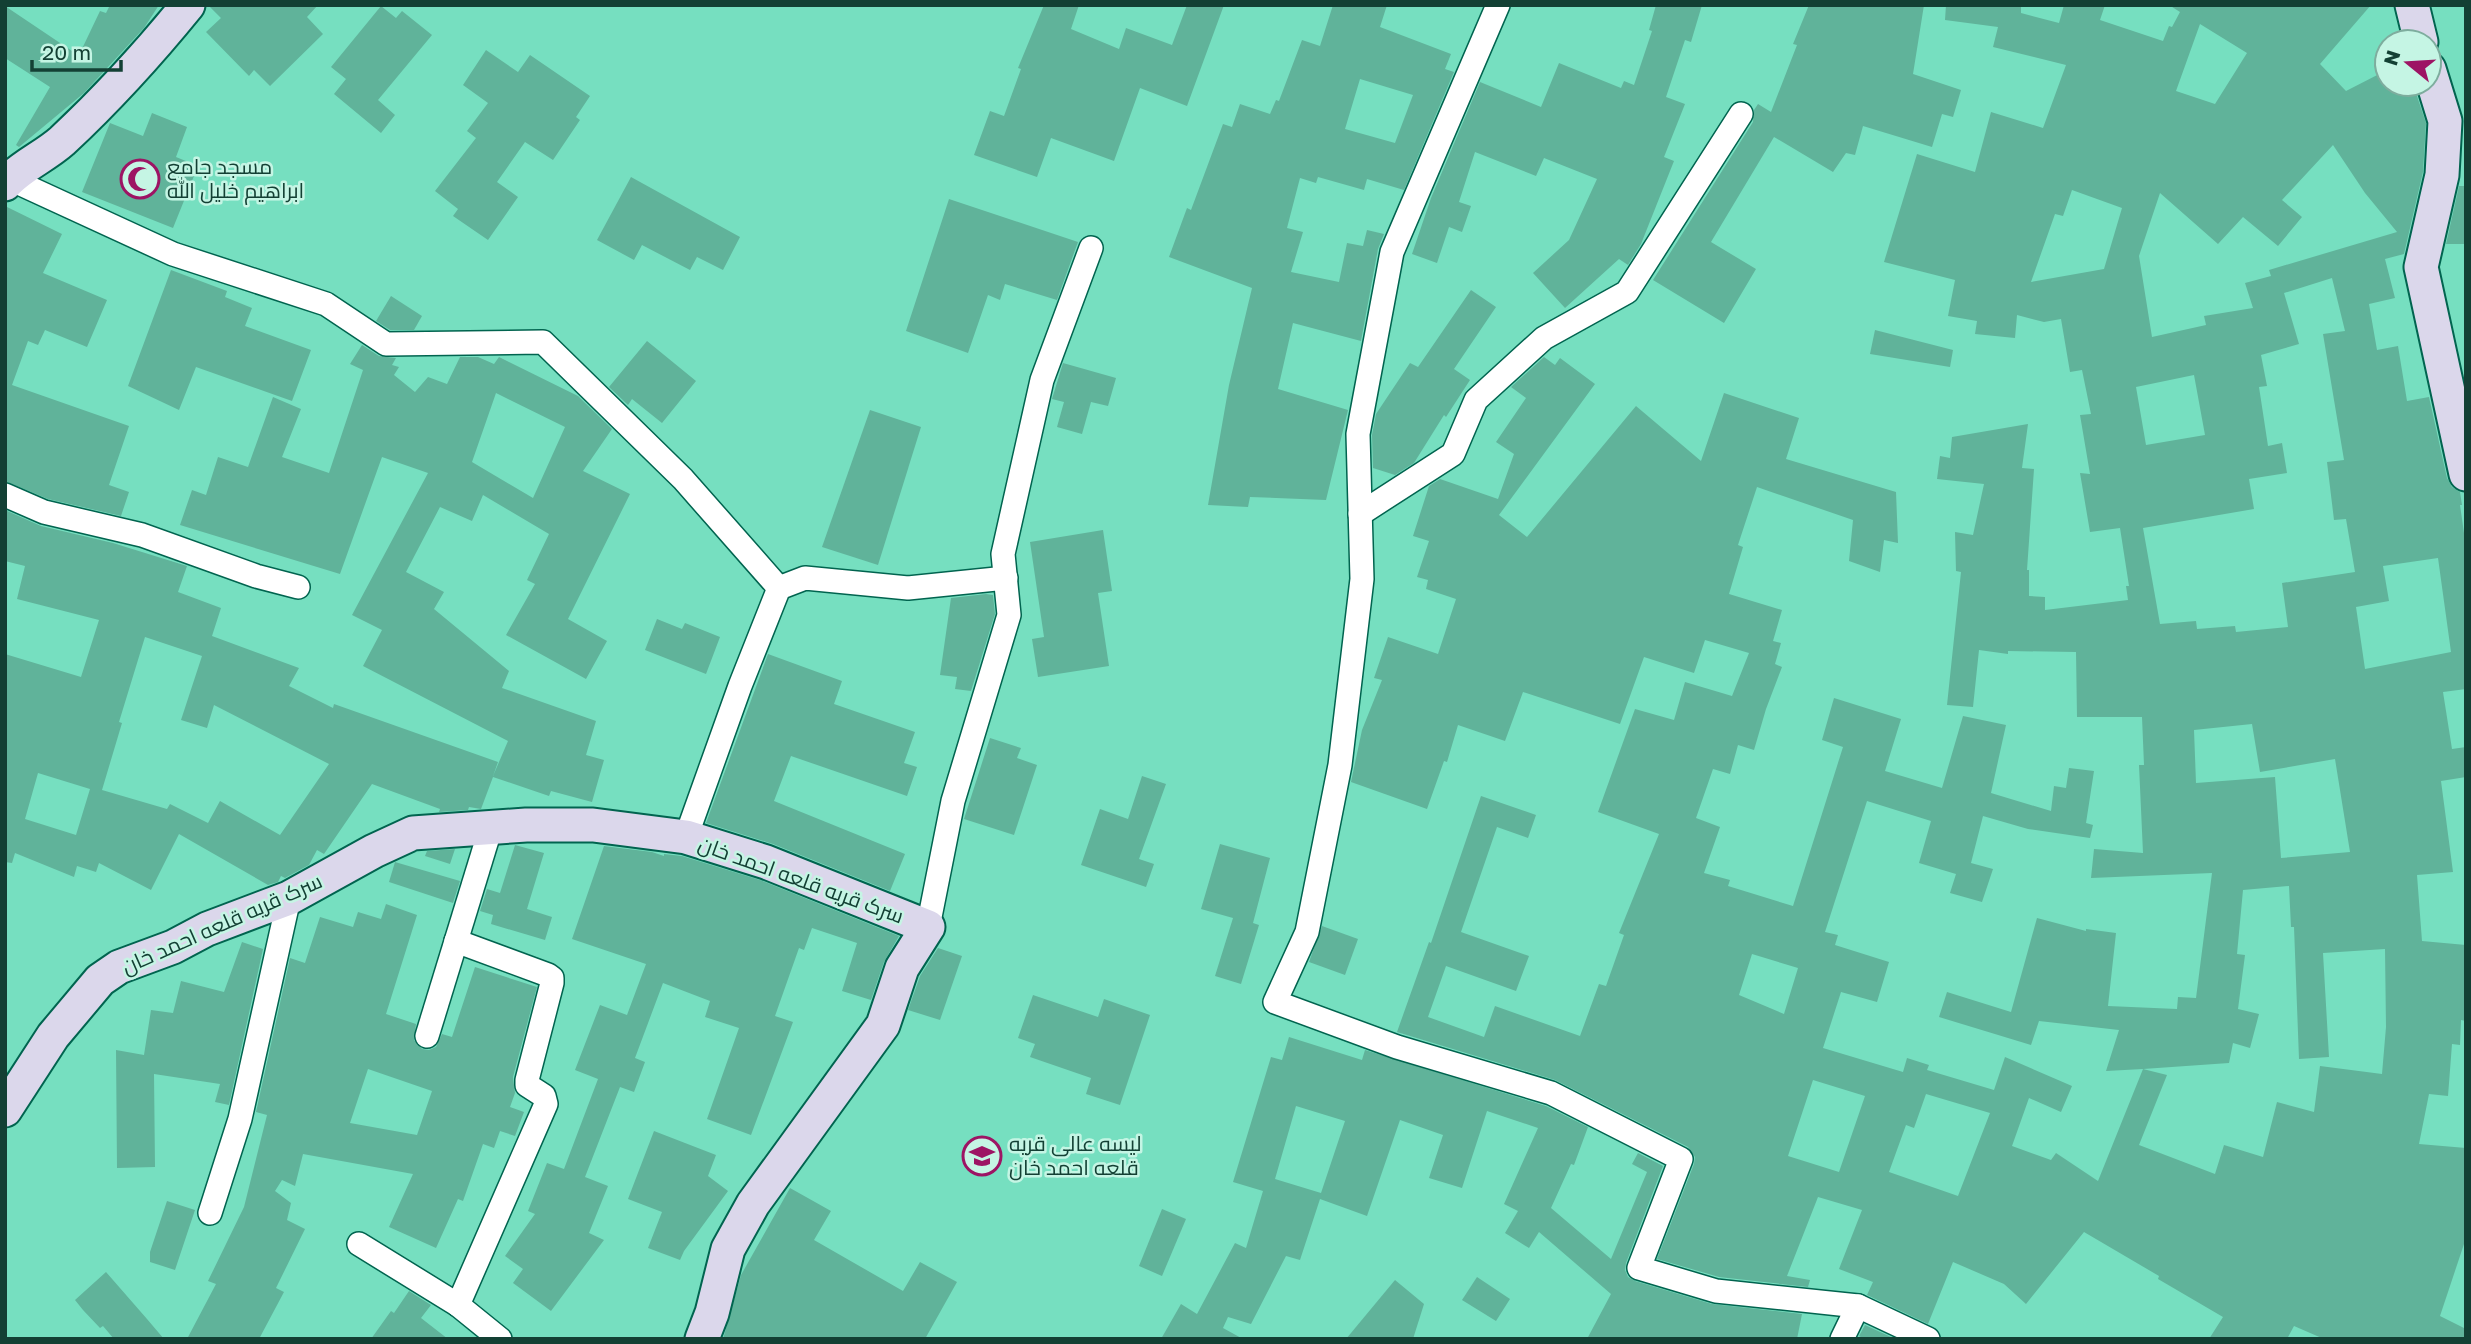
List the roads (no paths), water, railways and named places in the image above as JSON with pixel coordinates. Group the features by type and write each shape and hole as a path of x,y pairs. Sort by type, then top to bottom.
{"street":[{"path":"8,181 59,144 140,63 188,5"},
{"path":"1498,5 1392,252 1358,434 1362,579 1340,765 1307,932 1275,1002 1397,1047 1551,1093 1681,1159 1639,1268 1716,1291 1858,1306 1928,1339"},
{"path":"2412,5 2418,28"},
{"path":"2438,98 2445,121 2442,175 2421,267 2466,474"},
{"path":"1360,514 1453,454 1476,400 1544,338 1627,292 1741,114"},
{"path":"8,181 173,254 326,304 386,344 543,342 683,478 779,588"},
{"path":"928,928 953,801 1009,615 1003,554 1042,380 1091,248"},
{"path":"5,495 44,512 142,535 256,576 298,587"},
{"path":"685,837 779,588 805,578 908,588 1006,578"},
{"name":"سرک قریه قلعه احمد خان","path":"5,1110 53,1036 100,980 119,967 173,947 206,929 289,898 374,851 413,833 491,827 593,825 685,837 766,862 928,928 902,968 883,1025 753,1204 728,1249 712,1314 702,1339"},
{"path":"427,1037 491,827"},
{"path":"210,1213 240,1119 289,898"},
{"path":"456,941 552,978 527,1080 527,1085 544,1096 547,1104 458,1305"},
{"path":"359,1244 458,1305 500,1339"},
{"path":"1842,1339 1858,1306"}],"place":[{"name":"مسجد جامع ابراهیم خلیل الله","path":"140,179"},
{"name":"لیسه عالی قریه قلعه احمد خان","path":"982,1156"}]}
